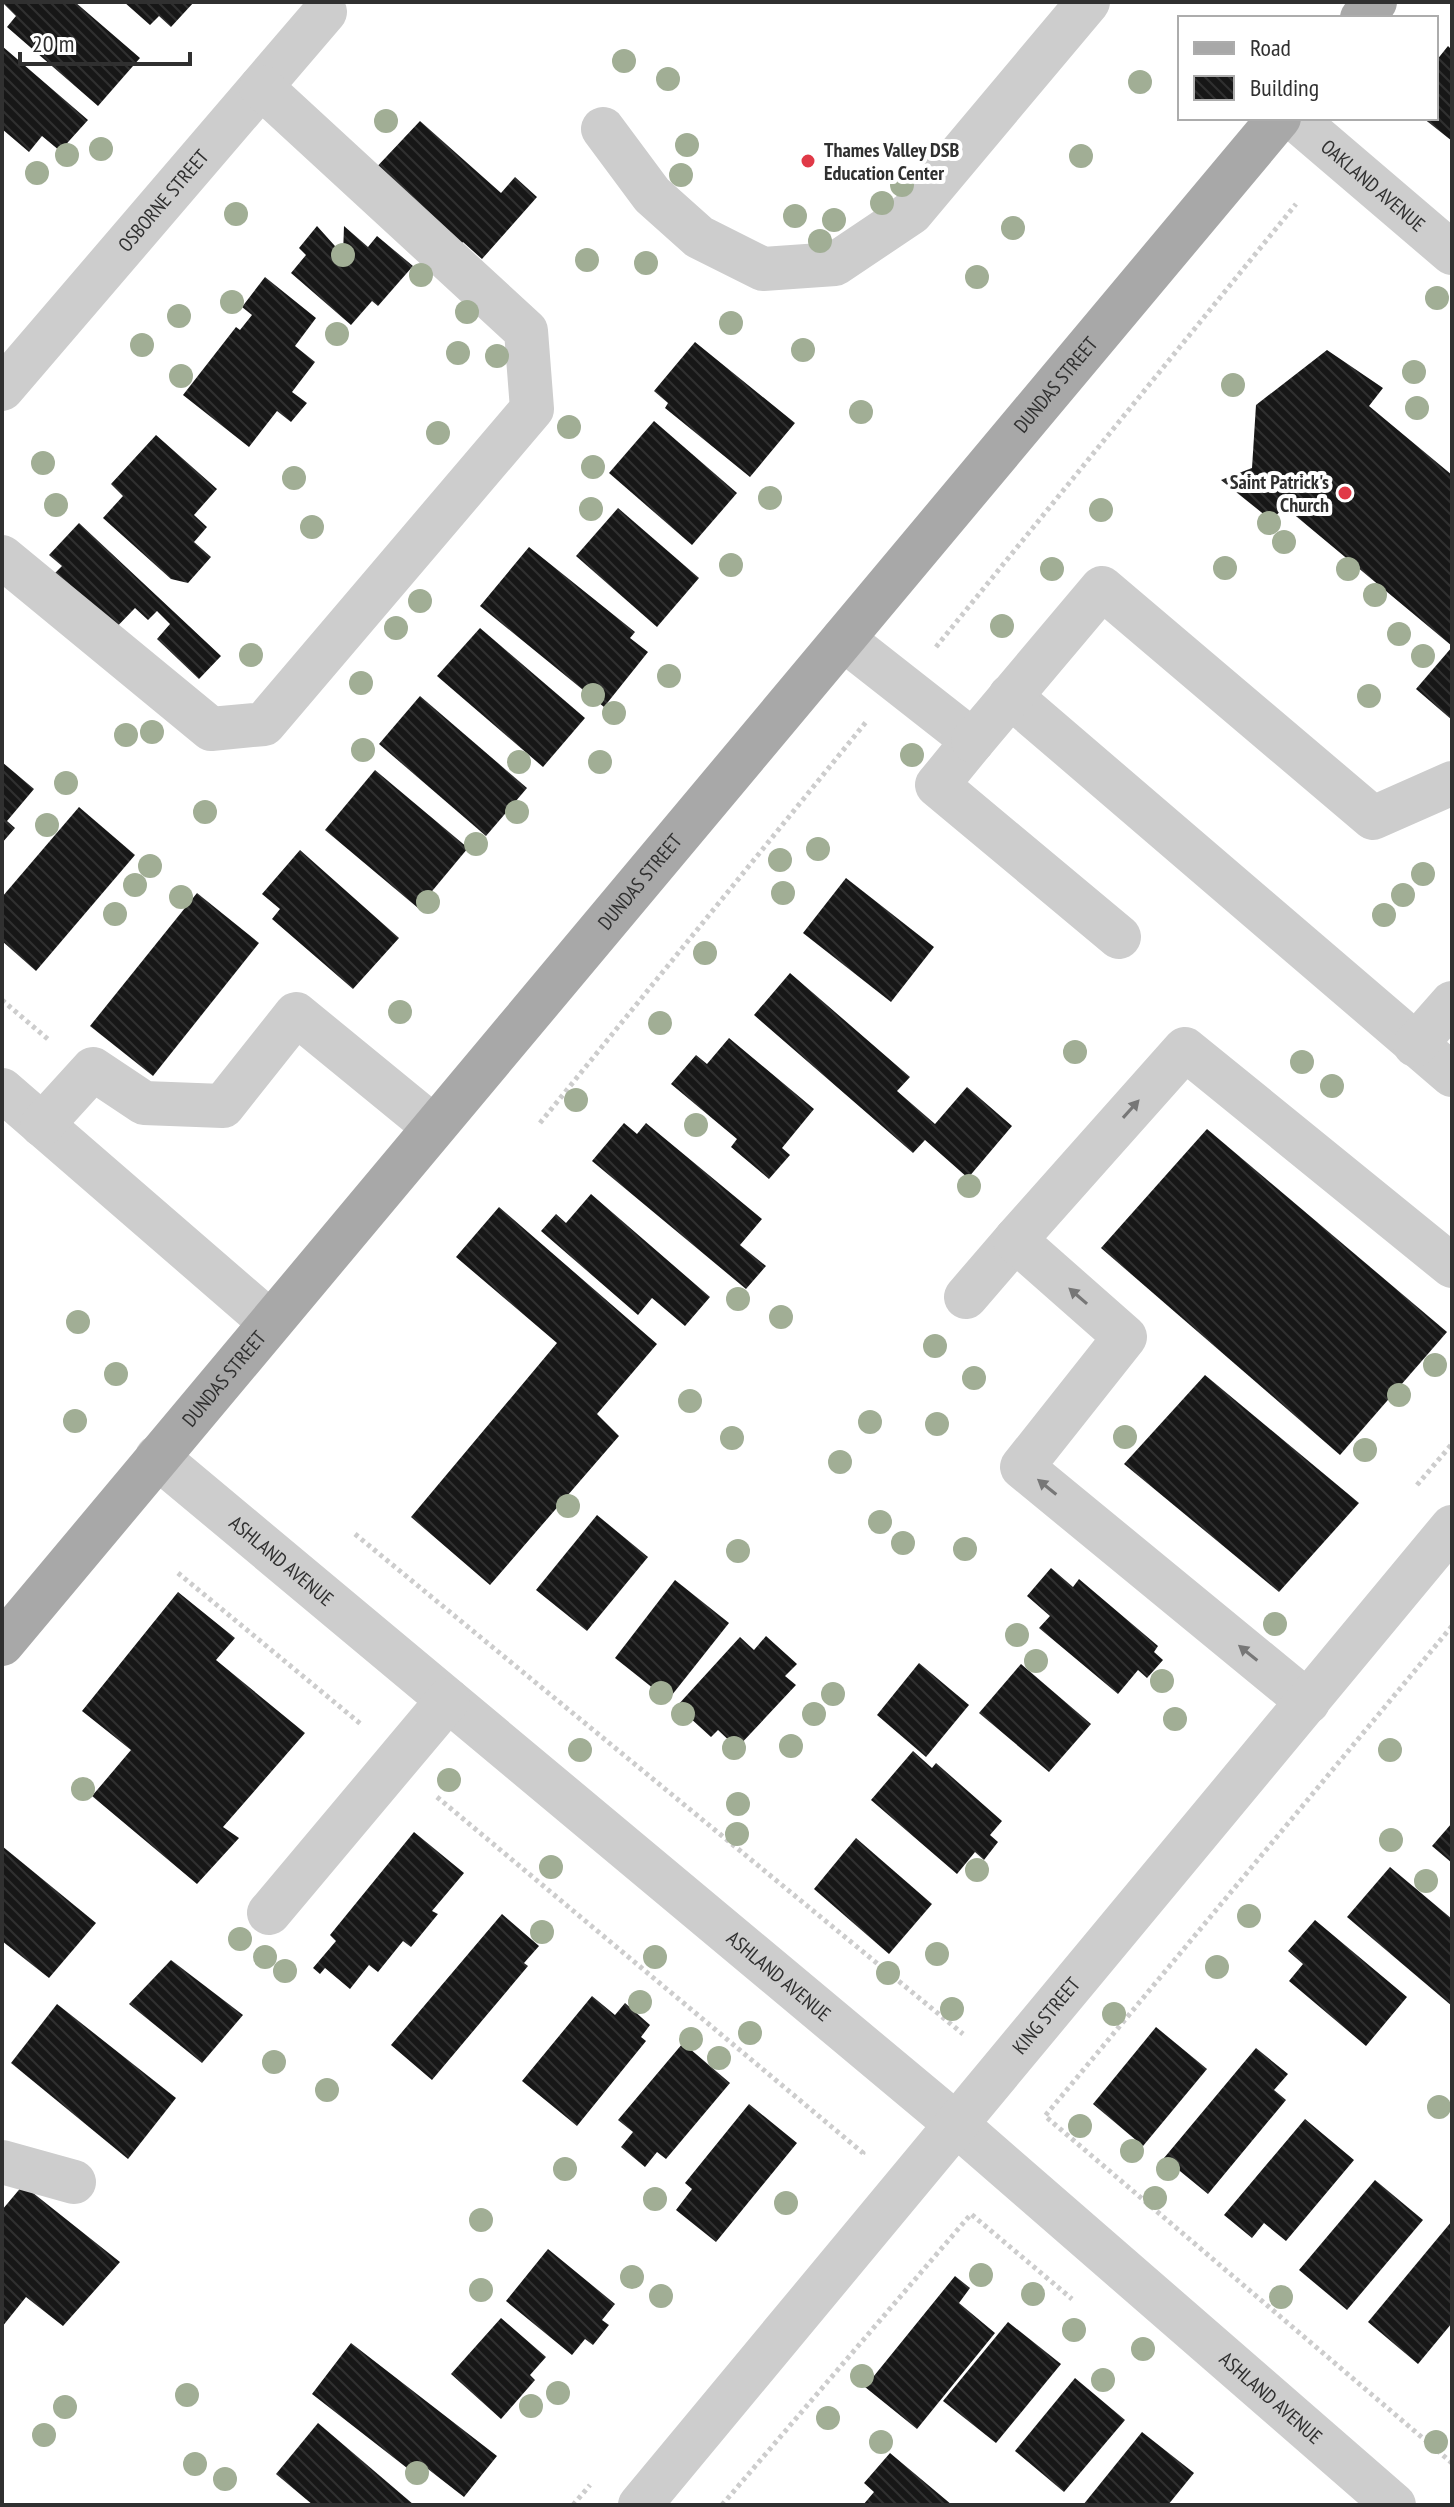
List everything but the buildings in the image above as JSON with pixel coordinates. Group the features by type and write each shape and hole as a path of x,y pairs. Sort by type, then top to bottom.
{"main road":[{"name":"DUNDAS STREET","path":"2,1644 1277,120"}],"street":[{"path":"603,129 652,195 699,237 763,269 835,264 911,213 1088,2"},
{"name":"OSBORNE STREET","path":"2,389 325,12"},
{"path":"2,557 211,729 264,724 532,409 526,331 261,87"},
{"name":"OAKLAND AVENUE","path":"1296,120 1452,253"},
{"path":"1119,937 937,785 1102,588 1373,818 1452,783"},
{"path":"843,639 973,741"},
{"path":"1010,696 1452,1075"},
{"path":"1415,1045 1452,1003"},
{"path":"42,1125 93,1069 144,1103 223,1106 296,1014 434,1127"},
{"path":"966,1297 1185,1049 1452,1266"},
{"path":"2,1090 270,1322"},
{"path":"1015,1240 1125,1337 1022,1467 1308,1702"},
{"name":"ASHLAND AVENUE","path":"157,1457 957,2125 1394,2505"},
{"name":"KING STREET","path":"640,2505 1452,1527"},
{"path":"269,1913 448,1700"},
{"path":"2,2162 74,2182"}],"path":[{"path":"934,650 1296,204"},
{"path":"540,1123 870,717"},
{"path":"2,1000 60,1050"},
{"path":"355,1534 968,2038"},
{"path":"178,1573 364,1727"},
{"path":"1452,1626 1045,2116 1452,2463"},
{"path":"437,1797 863,2153 853,2165"},
{"path":"722,2505 971,2214 1078,2304"},
{"path":"573,2505 593,2481"}],"place":[{"name":"Thames Valley DSB Education Center","path":"808,161"},
{"name":"Saint Patrick's Church","path":"1345,493"}]}
